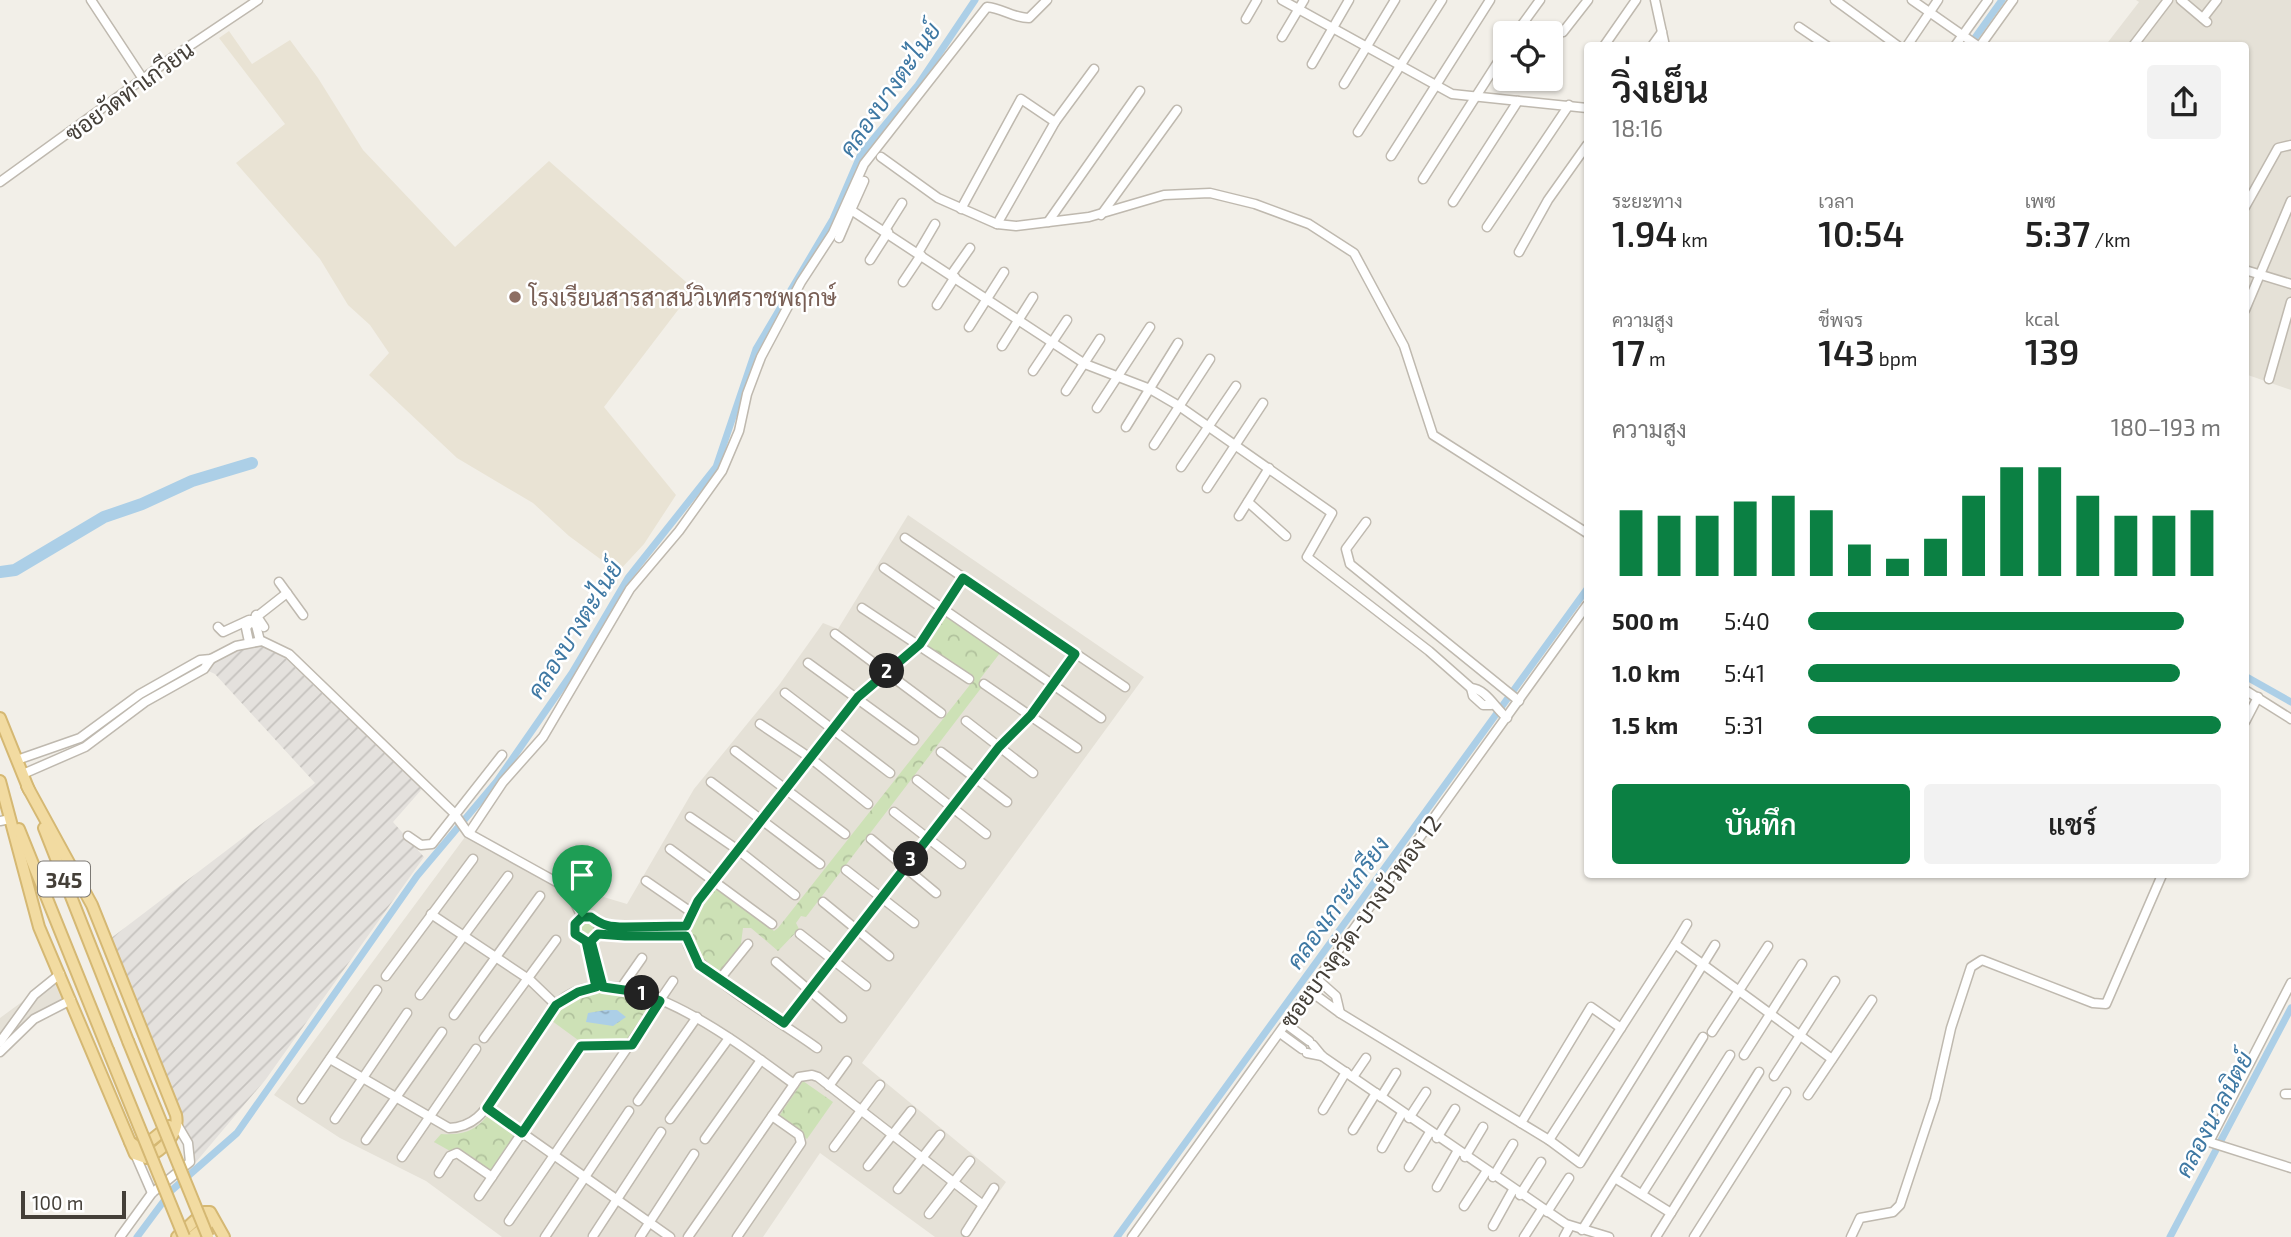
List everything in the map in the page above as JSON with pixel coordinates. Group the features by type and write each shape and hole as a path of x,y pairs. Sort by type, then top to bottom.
{"main road":[{"name":"345","path":"0,718 208,1237"},
{"name":"345","path":"0,781 184,1237"},
{"path":"0,781 5,820 43,934 135,1154 142,1158 153,1154 177,1121"},
{"path":"27,786 92,905 177,1121"},
{"path":"85,933 83,918 87,913 92,915 100,927"},
{"path":"43,934 47,923 58,929"},
{"path":"130,1141 140,1149 177,1121"},
{"path":"177,1237 204,1212 214,1215 223,1234"},
{"path":"192,1237 211,1223 223,1234"}],"street":[{"path":"90,0 144,79"},
{"name":"ซอยวัดท่าเกวียน","path":"0,182 258,0"},
{"path":"467,831 503,782 543,737 630,589 678,531 726,463 739,431 754,373 771,336 833,233 872,150 955,50 980,12 986,7 994,7 1018,18 1029,18 1047,0"},
{"path":"1246,19 1257,0"},
{"path":"1282,0 1452,94 1584,108"},
{"path":"1282,37 1304,0"},
{"path":"1312,64 1349,0"},
{"path":"1344,84 1395,0"},
{"path":"1358,132 1441,0"},
{"path":"1391,156 1490,0"},
{"path":"1525,21 1540,0"},
{"path":"1563,32 1588,0"},
{"path":"1607,42 1636,0"},
{"path":"1654,0 1664,42"},
{"path":"1835,0 1893,42"},
{"path":"1912,0 1973,42"},
{"path":"1910,42 1938,0"},
{"path":"1959,42 1988,0"},
{"path":"1982,42 2013,0"},
{"path":"2136,42 2168,0"},
{"path":"2181,0 2205,20 2217,0"},
{"path":"1799,27 1821,42"},
{"path":"1655,42 1662,32"},
{"path":"997,224 1055,122 1094,69"},
{"path":"1423,179 1493,69"},
{"path":"1048,222 1140,92"},
{"path":"961,209 1021,99 1055,122"},
{"path":"1453,202 1518,101"},
{"path":"1487,227 1569,105"},
{"path":"1101,215 1177,110"},
{"path":"2249,200 2278,148 2291,145"},
{"path":"1519,252 1548,200 1584,149"},
{"path":"881,157 938,198 997,224 1016,226 1101,215 1164,195 1210,193 1255,204 1309,224 1354,253 1404,346 1433,436 1584,531"},
{"path":"839,238 864,181"},
{"path":"2249,299 2291,201"},
{"path":"870,260 902,203"},
{"path":"851,210 1085,364 1150,388 1179,406 1332,513 1307,557 1429,650 1471,688 1478,688 1504,715"},
{"path":"903,282 935,224"},
{"path":"937,304 970,248"},
{"path":"2249,271 2291,284"},
{"path":"968,327 1004,272"},
{"path":"1002,346 1033,297"},
{"path":"2269,379 2291,302"},
{"path":"1033,371 1067,320"},
{"path":"1097,408 1150,327"},
{"path":"1066,391 1100,339"},
{"path":"1126,427 1178,343"},
{"path":"1154,446 1210,359"},
{"path":"1181,467 1236,386"},
{"path":"1207,488 1263,403"},
{"path":"1239,516 1269,468"},
{"path":"1248,502 1286,536"},
{"path":"1366,522 1346,549 1350,564 1517,699"},
{"path":"905,538 1125,687"},
{"path":"884,568 1101,718"},
{"path":"817,1048 699,965 686,936 686,926 691,912 809,757 858,697 920,644 963,578"},
{"path":"279,582 303,615"},
{"path":"218,627 223,632 232,630 287,593"},
{"path":"863,608 969,679"},
{"name":"ซอยบางคูวัด-บางบัวทอง 12","path":"1132,1237 1318,980 1504,715 1584,609"},
{"path":"251,619 264,626"},
{"path":"251,619 256,625 260,641"},
{"path":"249,642 246,628 251,619"},
{"path":"835,635 888,671 941,713"},
{"path":"17,760 80,738 143,698 204,669 211,659 249,642 260,641 277,646 289,654 456,814 467,831 560,884 572,897 582,917"},
{"path":"784,1023 999,747 1031,715 1075,654"},
{"path":"808,663 915,740"},
{"path":"984,684 1077,748"},
{"path":"2249,692 2291,719"},
{"path":"785,693 890,773"},
{"path":"2249,714 2258,697"},
{"path":"23,774 85,747 143,698"},
{"path":"966,721 1032,773"},
{"path":"760,724 809,757 868,804"},
{"path":"80,738 85,747"},
{"path":"735,751 845,834"},
{"path":"941,752 1007,802"},
{"path":"408,836 421,845 429,846 502,755"},
{"path":"918,780 986,834"},
{"path":"711,782 820,864"},
{"path":"894,812 961,864"},
{"path":"690,817 738,850 795,895"},
{"path":"871,839 936,893"},
{"path":"670,849 772,924"},
{"path":"386,976 473,859"},
{"path":"846,870 914,923"},
{"path":"420,995 508,876"},
{"path":"1852,1237 1860,1218 1893,1212 1900,1205 1935,1099 1951,1028 1971,967 1982,960 2094,1003 2106,1004 2161,878"},
{"path":"646,881 691,912"},
{"path":"454,1015 540,896"},
{"path":"822,902 889,956"},
{"path":"431,914 497,956 528,979 556,1005"},
{"path":"600,987 594,935 591,917 582,917 575,924 575,934 594,935 686,926"},
{"path":"1549,1140 1687,924"},
{"path":"625,931 686,936"},
{"path":"800,934 866,986"},
{"path":"484,1038 556,940"},
{"path":"719,980 748,944"},
{"path":"1675,944 1832,1059"},
{"path":"1310,991 1340,1013 1549,1140 1580,1163 1716,945"},
{"path":"1712,1031 1768,946"},
{"path":"621,988 642,958"},
{"path":"776,962 842,1018"},
{"path":"1744,1055 1802,964"},
{"path":"0,1042 34,995 60,974"},
{"path":"1318,980 1336,996 1340,1013"},
{"path":"509,1221 632,1045 673,981"},
{"path":"1773,1076 1835,981"},
{"path":"2291,984 2209,1142 2291,1168"},
{"path":"330,1059 449,1128 460,1128 470,1125 487,1108 556,1005 578,992 600,987 621,988 697,1017 794,1084"},
{"path":"302,1099 377,990"},
{"path":"0,1052 34,1019 71,1000"},
{"path":"1808,1095 1872,1000"},
{"path":"1521,1123 1591,1007 1621,1028"},
{"path":"25,1011 34,1019"},
{"path":"335,1119 407,1013"},
{"path":"638,1101 697,1017"},
{"path":"1286,1024 1311,1043 1322,1056 1516,1192 1570,1226 1606,1237"},
{"path":"366,1140 442,1032"},
{"path":"1280,1033 1305,1051 1322,1056"},
{"path":"1581,1230 1703,1037"},
{"path":"670,1119 729,1038"},
{"path":"478,1196 581,1046 632,1045"},
{"path":"402,1157 476,1049"},
{"path":"1642,1194 1730,1055"},
{"path":"1323,1110 1366,1058"},
{"path":"705,1139 761,1060"},
{"path":"830,1086 848,1061"},
{"path":"1656,1237 1759,1072"},
{"path":"1353,1130 1396,1073"},
{"path":"688,1237 799,1077 812,1074 983,1205"},
{"path":"834,1147 880,1086"},
{"path":"1382,1148 1426,1092"},
{"path":"1694,1237 1786,1092"},
{"path":"487,1108 670,1237"},
{"path":"1409,1167 1455,1109"},
{"path":"545,1237 629,1111"},
{"path":"868,1166 911,1111"},
{"path":"737,1237 801,1143 799,1135 772,1116"},
{"path":"120,1237 152,1194 190,1162 188,1143 177,1121"},
{"path":"1437,1187 1483,1127"},
{"path":"593,1237 661,1132"},
{"path":"898,1189 940,1135"},
{"path":"1464,1206 1513,1144"},
{"path":"439,1173 450,1156 457,1153 492,1177"},
{"path":"135,1154 152,1194"},
{"path":"640,1237 694,1154"},
{"path":"929,1214 970,1161"},
{"path":"1493,1226 1541,1162"},
{"path":"1524,1237 1569,1178"},
{"path":"1615,1178 1671,1213"},
{"path":"967,1233 994,1188"},
{"path":"1564,1237 1570,1226"}],"shaded area":[{"path":"2136,0 2291,0 2291,390 2249,375 2249,42 2108,42 2139,2"},
{"name":"โรงเรียนสารสาสน์วิเทศราชพฤกษ์","path":"229,31 252,64 290,40 318,78 363,150 455,247 549,161 694,289 604,407 676,495 644,544 618,572 569,536 533,503 457,458 369,375 389,353 370,325 348,305 320,259 236,163 285,124 219,38"},
{"path":"908,515 1144,677 862,1063 1006,1182 967,1237 935,1237 820,1153 763,1237 502,1237 426,1181 340,1138 274,1095 468,833 560,884 627,904 694,789 779,685 823,623 838,629"},
{"path":"260,641 282,655 422,789 393,822 424,857 266,1079 196,1162 178,1126 106,942 315,783 215,674 204,669 236,646"},
{"path":"60,974 71,1000 34,1019 0,1053 0,1018"}],"green space":[{"path":"946,615 1000,653 980,679 985,683 806,917 801,916 796,923 799,929 778,951 751,928 743,928 740,951 721,974 704,962 691,943 694,918 717,886 774,931 778,928 969,686 971,682 924,644"},
{"path":"587,917 596,920 599,929 596,938 587,941 578,938 575,929 578,920"},
{"path":"606,988 654,999 625,1045 575,1046 578,1040 548,1018 566,1000 581,993"},
{"path":"803,1081 833,1102 807,1139 777,1119"},
{"path":"488,1115 518,1136 491,1174 434,1142 441,1134 456,1134 473,1129"}],"water":[{"path":"617,1010 626,1017 613,1026 586,1022 588,1013"}],"waterway":[{"name":"คลองบางตะไนย์","path":"137,1237 172,1190 237,1133 417,876 497,781 572,673 628,578 716,467 756,349 833,219 861,154 918,85 975,0"},
{"name":"คลองเกาะเกรียง","path":"1972,42 2002,0"},
{"path":"0,572 15,570 104,517 142,504 192,481 252,463"},
{"name":"คลองเกาะเกรียง","path":"1117,1237 1584,593"},
{"path":"2249,678 2291,702"},
{"name":"คลองนวลนิตย์","path":"2170,1237 2291,1008"}],"place":[{"name":"โรงเรียนสารสาสน์วิเทศราชพฤกษ์","path":"515,297"}],"route":[{"path":"582,917 574,929 575,934 582,941 586,941 596,987 578,992 556,1005 487,1108 522,1133 581,1046 632,1045 660,1001 638,992 603,987 591,941 598,934 625,936 625,927 686,926 698,901 833,727 858,697 915,650 930,632 963,578 1075,654 1031,715 999,747 784,1023 699,965 687,944 686,936 625,936 625,927 609,927 598,924 591,917 582,917"}]}
